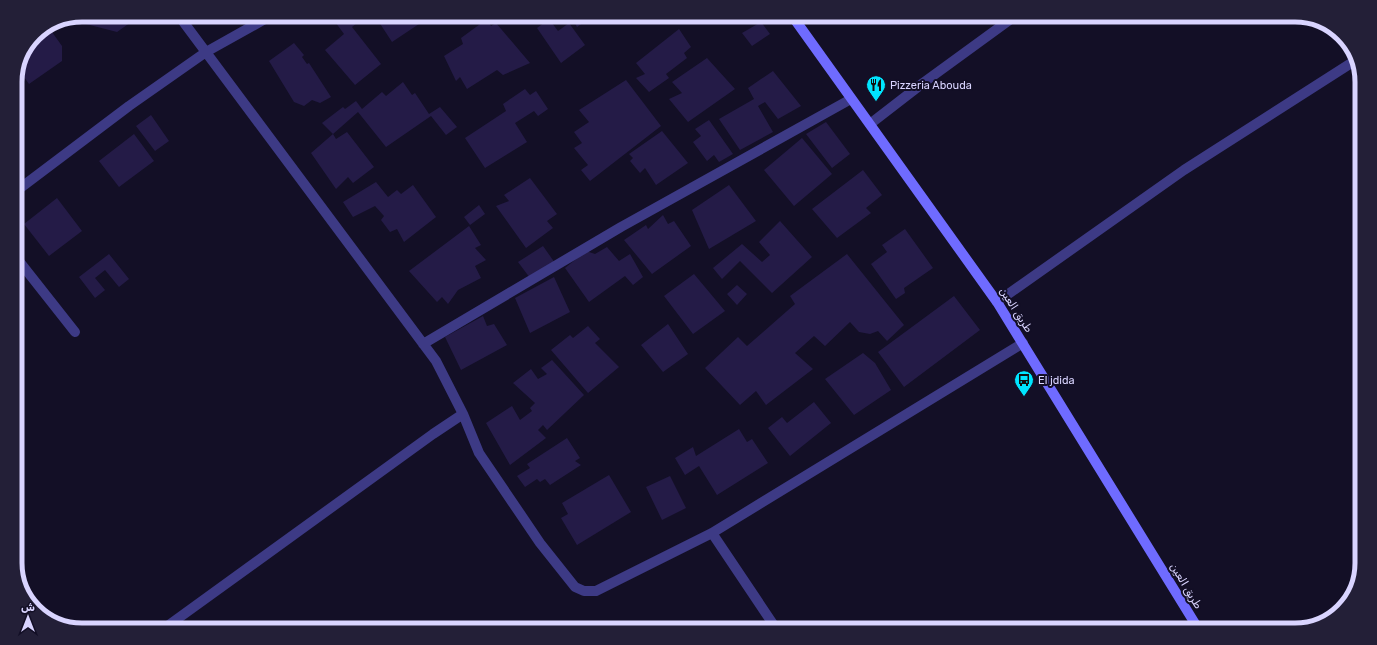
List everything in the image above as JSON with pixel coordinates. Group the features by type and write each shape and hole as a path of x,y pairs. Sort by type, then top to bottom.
{"main road":[{"name":"طريق العين","path":"797,22 996,302 1023,343 1194,623"}],"street":[{"path":"184,22 436,361 463,414 479,453 531,530 569,581 584,591 596,591 602,589 712,533 1023,343"},
{"path":"22,187 129,106 206,52 260,22"},
{"path":"870,124 1007,22"},
{"path":"996,302 1184,170 1352,63"},
{"path":"423,344 621,228 851,99"},
{"path":"22,265 75,332"},
{"path":"172,623 433,434 463,414"},
{"path":"712,533 772,623"}],"building":[{"path":"84,22 131,22 117,32 86,24"},
{"path":"335,22 358,22 352,27 381,64 355,85 325,50 344,34"},
{"path":"379,22 422,22 392,42"},
{"path":"483,22 489,22 491,26 496,23 530,63 503,75 497,70 467,89 460,77 456,81 444,56 463,44 461,38"},
{"path":"545,22 551,22 558,31 569,23 585,45 561,63 537,28"},
{"path":"574,22 584,22 577,27"},
{"path":"761,22 770,34 752,46 742,33"},
{"path":"679,29 691,47 684,53 687,58 666,74 669,78 649,92 636,78 645,74 636,63"},
{"path":"52,32 62,46 62,61 29,84 23,75 27,59 32,49 40,40 48,33 49,35"},
{"path":"294,43 304,55 302,57 307,64 309,63 331,97 320,103 312,100 304,106 294,102 269,61"},
{"path":"707,58 735,89 688,122 669,99 682,93 672,82"},
{"path":"773,71 801,106 778,119 765,102 758,106 773,132 740,150 719,119 754,99 748,88"},
{"path":"626,80 661,126 590,181 581,170 588,165 574,148 582,143 574,132 589,122 579,110"},
{"path":"403,82 412,95 415,93 429,114 440,107 457,127 446,135 431,116 386,147 358,112 333,134 322,123 343,107 345,109 356,101 362,109 382,92 386,96"},
{"path":"525,89 530,95 536,91 548,109 538,116 534,111 515,123 527,142 485,168 465,138 506,111 503,104"},
{"path":"151,115 169,141 155,151 136,126"},
{"path":"709,120 733,154 719,162 714,155 707,161 693,142 701,136 695,129"},
{"path":"826,122 850,154 832,168 806,134"},
{"path":"662,131 688,163 656,185 645,168 640,173 630,161 633,158 629,154"},
{"path":"347,132 374,167 353,183 348,177 336,189 311,153 333,134 336,139"},
{"path":"134,134 154,161 119,187 99,161"},
{"path":"802,138 832,174 794,206 764,170"},
{"path":"863,170 882,195 866,208 871,213 837,238 812,209"},
{"path":"530,178 557,214 547,221 553,228 526,248 496,206 509,201 504,195"},
{"path":"376,182 388,197 397,190 401,194 413,185 436,217 404,242 397,229 390,232 381,220 384,216 375,206 353,217 343,202"},
{"path":"729,185 756,221 709,249 692,210"},
{"path":"57,198 82,231 49,256 24,224"},
{"path":"479,205 485,214 470,225 464,217"},
{"path":"663,215 668,224 674,221 691,246 652,274 624,240 646,225 648,229"},
{"path":"780,221 812,257 772,293 740,261 722,279 713,268 742,244 762,262 770,255 759,242"},
{"path":"469,226 481,245 475,248 486,260 475,266 481,278 458,290 448,304 442,297 437,302 409,271"},
{"path":"905,229 933,268 904,288 905,293 896,299 871,264 887,252 882,245"},
{"path":"543,246 555,263 530,278 518,262"},
{"path":"607,247 619,261 630,254 643,277 633,285 625,276 589,302 565,268 586,251 595,254"},
{"path":"109,254 129,279 119,287 105,270 95,278 105,290 95,298 79,277"},
{"path":"847,254 904,325 887,341 878,331 870,334 859,332 850,322 825,346 814,336 795,353 813,369 766,405 756,391 740,405 705,368 738,337 747,346 795,304 790,296"},
{"path":"694,274 725,311 693,334 664,296"},
{"path":"554,277 570,312 530,333 515,298"},
{"path":"737,285 747,294 737,305 727,294"},
{"path":"954,296 980,330 904,387 878,352"},
{"path":"483,316 487,326 494,324 507,345 461,370 445,337"},
{"path":"668,324 688,354 663,372 641,345"},
{"path":"588,326 600,339 595,343 619,367 588,393 551,350 570,335 573,338"},
{"path":"863,353 875,363 891,390 854,415 825,379"},
{"path":"552,360 584,395 547,430 543,425 538,430 546,438 510,465 486,423 512,406 520,420 532,411 530,408 535,403 513,383 531,369 538,379 547,374 541,368"},
{"path":"814,402 831,423 790,456 768,428 782,417 787,423"},
{"path":"739,429 747,442 752,439 768,463 717,495 699,466 685,475 675,458 693,447 696,456"},
{"path":"567,438 580,458 575,461 581,465 550,485 545,479 540,482 537,479 525,487 517,476 530,468 527,464"},
{"path":"609,475 631,512 577,545 561,518 568,514 562,503"},
{"path":"670,476 686,508 662,520 646,487"}],"place":[{"name":"Pizzeria Abouda","path":"876,102"},
{"name":"El jdida","path":"1024,397"}]}
